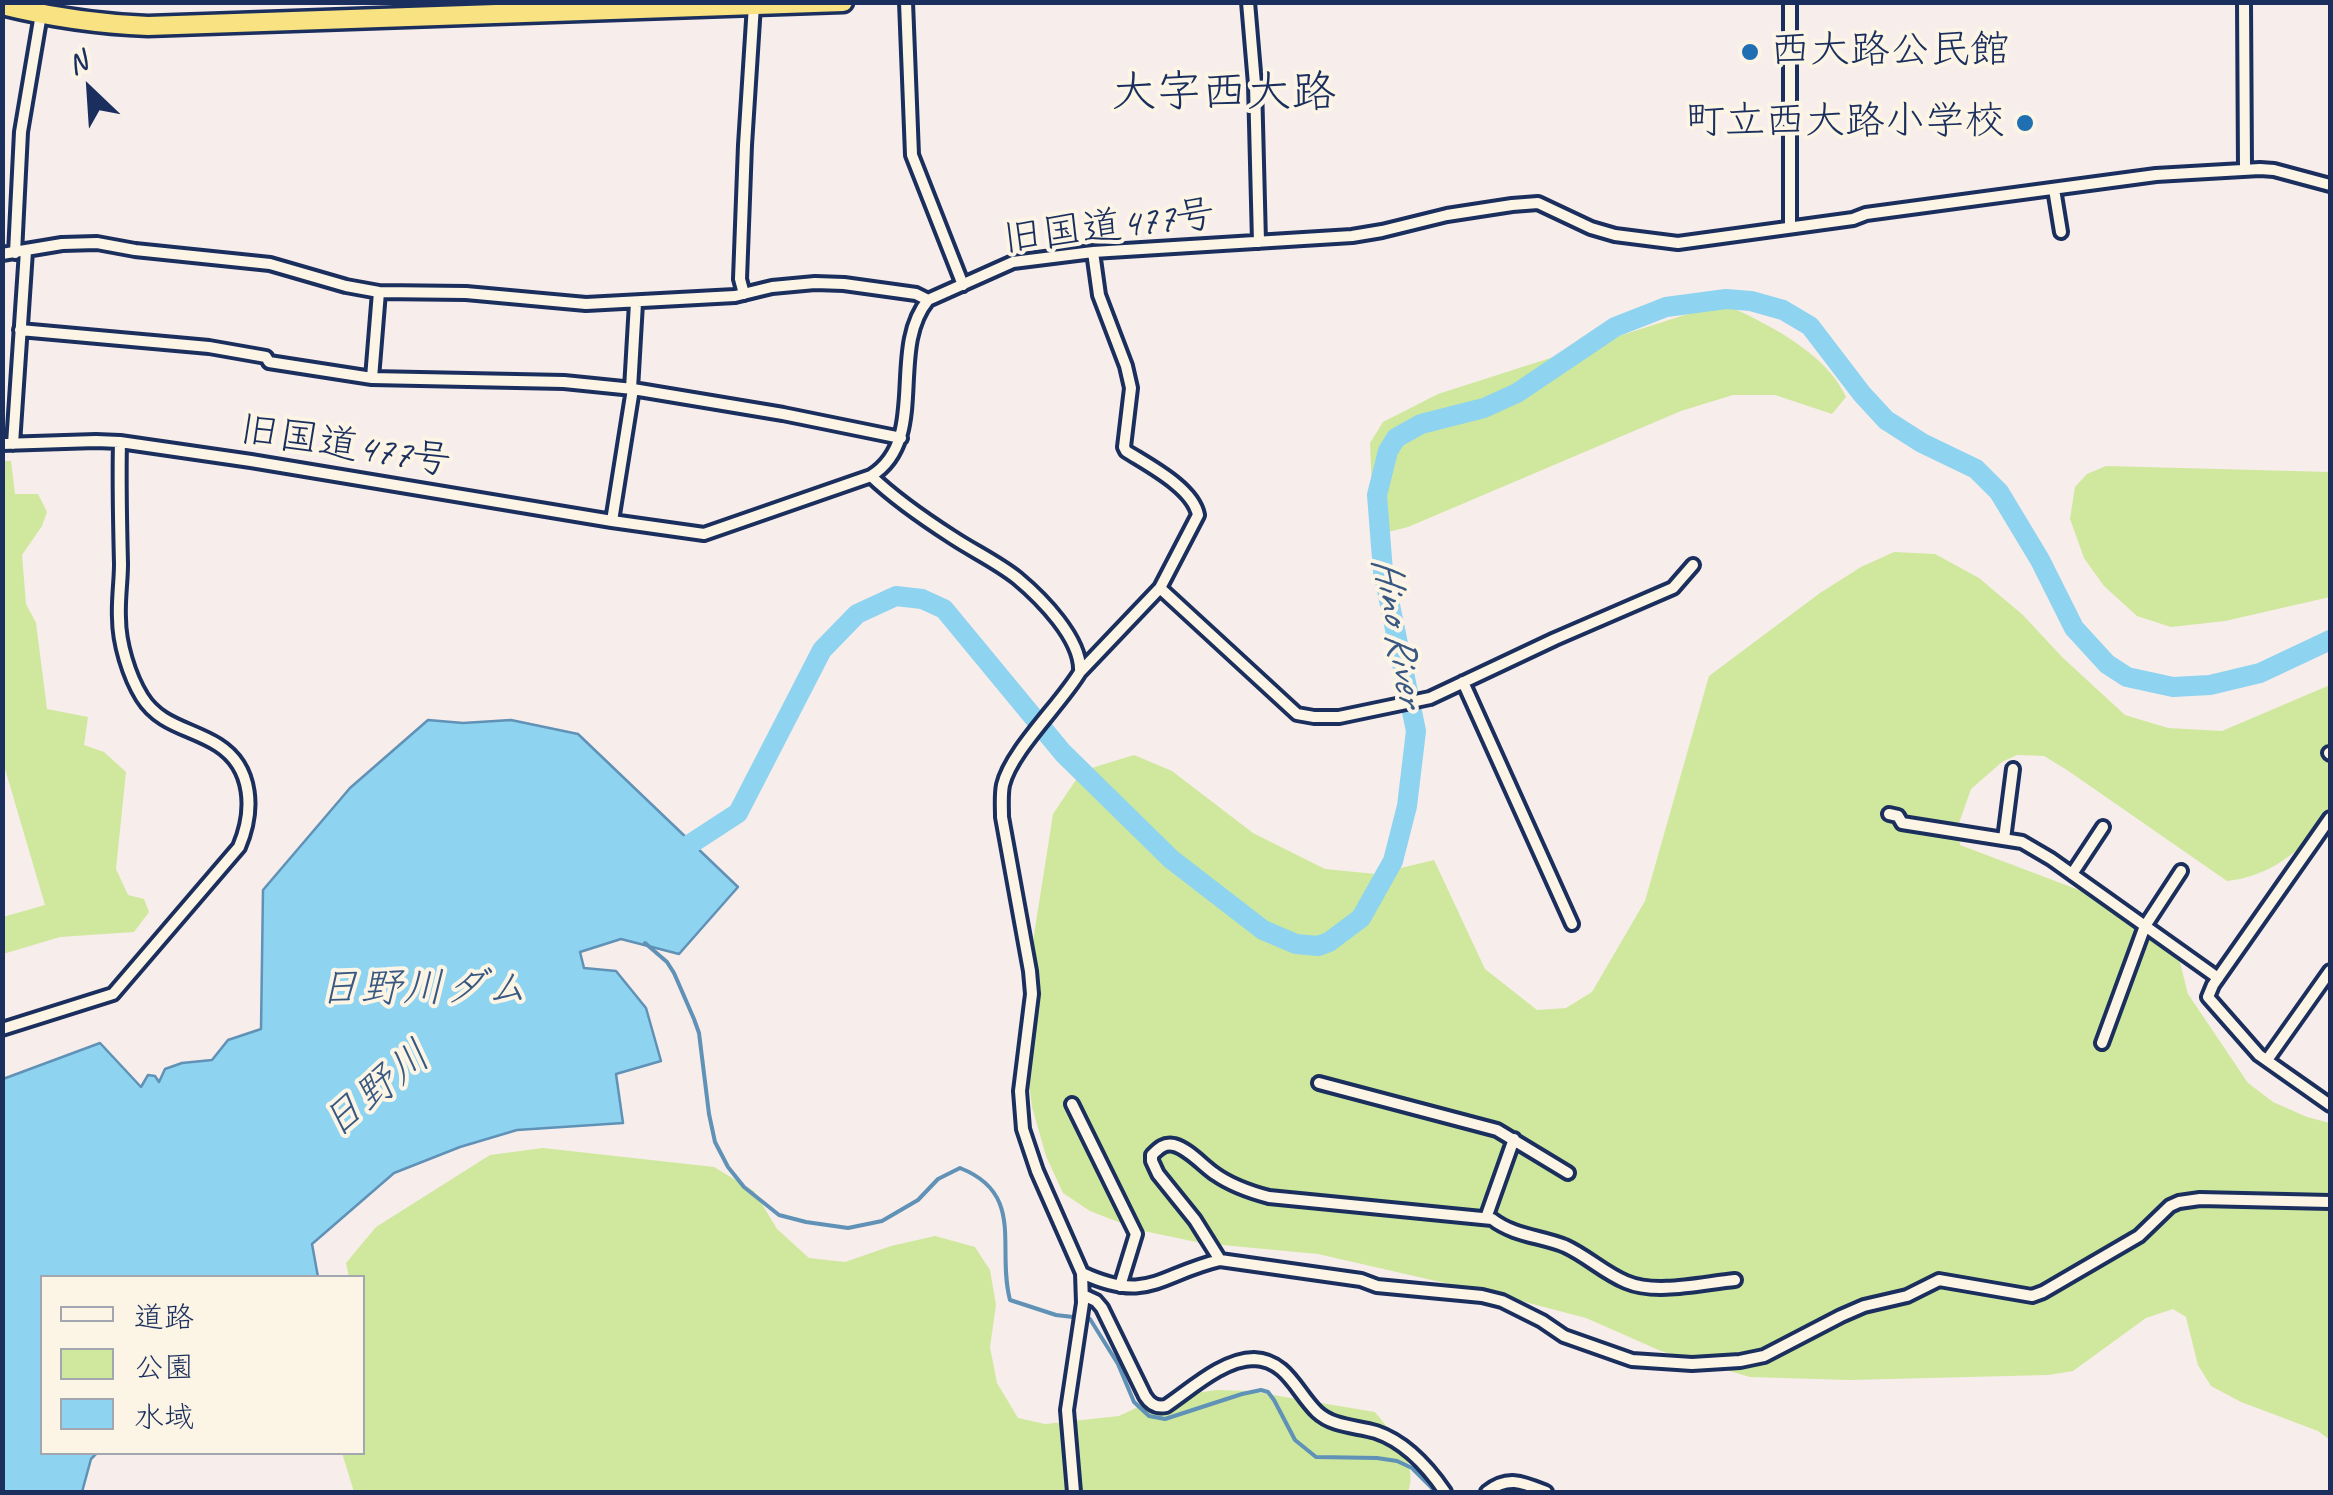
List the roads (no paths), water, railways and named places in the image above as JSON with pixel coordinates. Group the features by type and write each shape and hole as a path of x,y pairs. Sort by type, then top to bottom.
{"highway":[{"path":"2,5 112,25 148,26 843,2"}],"street":[{"path":"906,2 912,155 964,285"},
{"path":"1248,2 1255,84 1259,242"},
{"path":"1790,2 1790,227"},
{"path":"2244,2 2244,169"},
{"path":"744,294 740,260 754,6"},
{"path":"8,444 20,331 21,132 41,14"},
{"name":"旧国道477号","path":"928,300 1013,262 1092,252 1352,236 1512,204 1538,203 1615,235 1698,242 1866,214 2156,175 2274,170 2330,185"},
{"path":"2054,189 2060,232"},
{"path":"2,254 62,244 96,244 270,264 379,292 466,293 586,304 744,294 815,283 916,294 928,300 920,310 910,344 901,438 883,469 871,476 950,536 1018,578 1049,608 1070,638 1081,662 1080,672"},
{"path":"1074,1492 1067,1410 1083,1299 1082,1273 1033,1162 1021,1117 1021,1078 1032,994 1002,817 1002,791 1009,768 1080,672 1160,588 1198,514 1194,503 1166,477 1126,452 1131,388 1099,295 1092,252"},
{"path":"372,378 379,292"},
{"path":"612,521 632,389 636,302"},
{"path":"2,332 209,347 266,357 269,362 372,378 564,382 632,389 901,438"},
{"path":"2,1029 112,994 239,847 248,822 247,788 234,760 218,745 154,713 133,679 120,631 120,442"},
{"name":"旧国道477号","path":"8,444 120,442 704,534 871,476"},
{"path":"1160,588 1297,714 1339,717 1430,698 1672,588 1693,565"},
{"path":"1463,682 1572,924"},
{"path":"2004,839 2013,770"},
{"path":"1889,814 1898,816 1902,823 2022,842 2218,978"},
{"path":"2330,818 2208,997 2259,1055 2330,1105"},
{"path":"2072,874 2104,827"},
{"path":"2102,1043 2145,926 2181,871"},
{"path":"2267,1060 2330,970"},
{"path":"1319,1082 1497,1130 1568,1172"},
{"path":"1072,1104 1136,1234 1120,1286"},
{"path":"1486,1218 1514,1139"},
{"path":"1220,1260 1154,1167 1152,1154 1164,1146 1181,1148 1219,1177 1247,1192 1269,1197 1486,1218 1517,1233 1562,1245 1625,1282 1644,1287 1735,1280"},
{"path":"1082,1273 1134,1288 1164,1282 1204,1263 1220,1260 1360,1280 1377,1286 1495,1299 1598,1350 1632,1360 1692,1364 1764,1356 1864,1306 1907,1296 1940,1280 2032,1296 2139,1236 2163,1211 2179,1202 2330,1202"},
{"path":"1083,1299 1096,1301 1102,1308 1145,1396 1154,1406 1166,1406 1204,1379 1236,1363 1265,1360 1284,1372 1326,1419 1381,1434 1428,1468 1445,1492"},
{"path":"1488,1492 1497,1485 1516,1481 1546,1492"}],"water":[{"name":"日野川ダム","path":"428,720 511,720 578,734 738,887 679,954 621,939 580,952 584,968 616,971 646,1008 661,1061 616,1074 623,1123 517,1130 394,1173 312,1244 318,1275 40,1275 40,1455 95,1455 82,1492 3,1492 3,1079 100,1043 141,1087 148,1075 159,1082 165,1069 212,1060 228,1040 261,1029 263,890 350,788"}],"waterway":[{"name":"Hino River","path":"672,856 738,813 822,650 857,614 896,596 922,599 944,609 1063,753 1171,859 1263,930 1296,944 1318,946 1329,942 1361,918 1393,861 1407,806 1416,731 1383,571 1377,495 1388,451 1396,438 1421,424 1484,408 1517,393 1615,327 1666,307 1726,299 1783,310 1810,326 1886,420 1976,469 1999,492 2040,560 2074,628 2107,664 2127,677 2173,687 2210,685 2260,673 2330,640"},
{"path":"645,943 674,973 699,1033 715,1142 744,1187 779,1215 848,1228 882,1221 918,1200 938,1179 960,1168 981,1179 994,1192 1001,1207 1010,1300 1056,1315 1090,1319 1118,1364 1134,1402 1149,1416 1165,1419 1261,1390 1274,1400 1295,1440 1316,1457 1397,1461 1412,1468 1436,1492"}],"place":[{"name":"西大路公民館","path":"1750,52"},
{"name":"町立西大路小学校","path":"2025,123"}],"district":[{"name":"大字西大路","path":"1224,94"}],"water label":[{"name":"日野川","path":"377,1091"}]}
